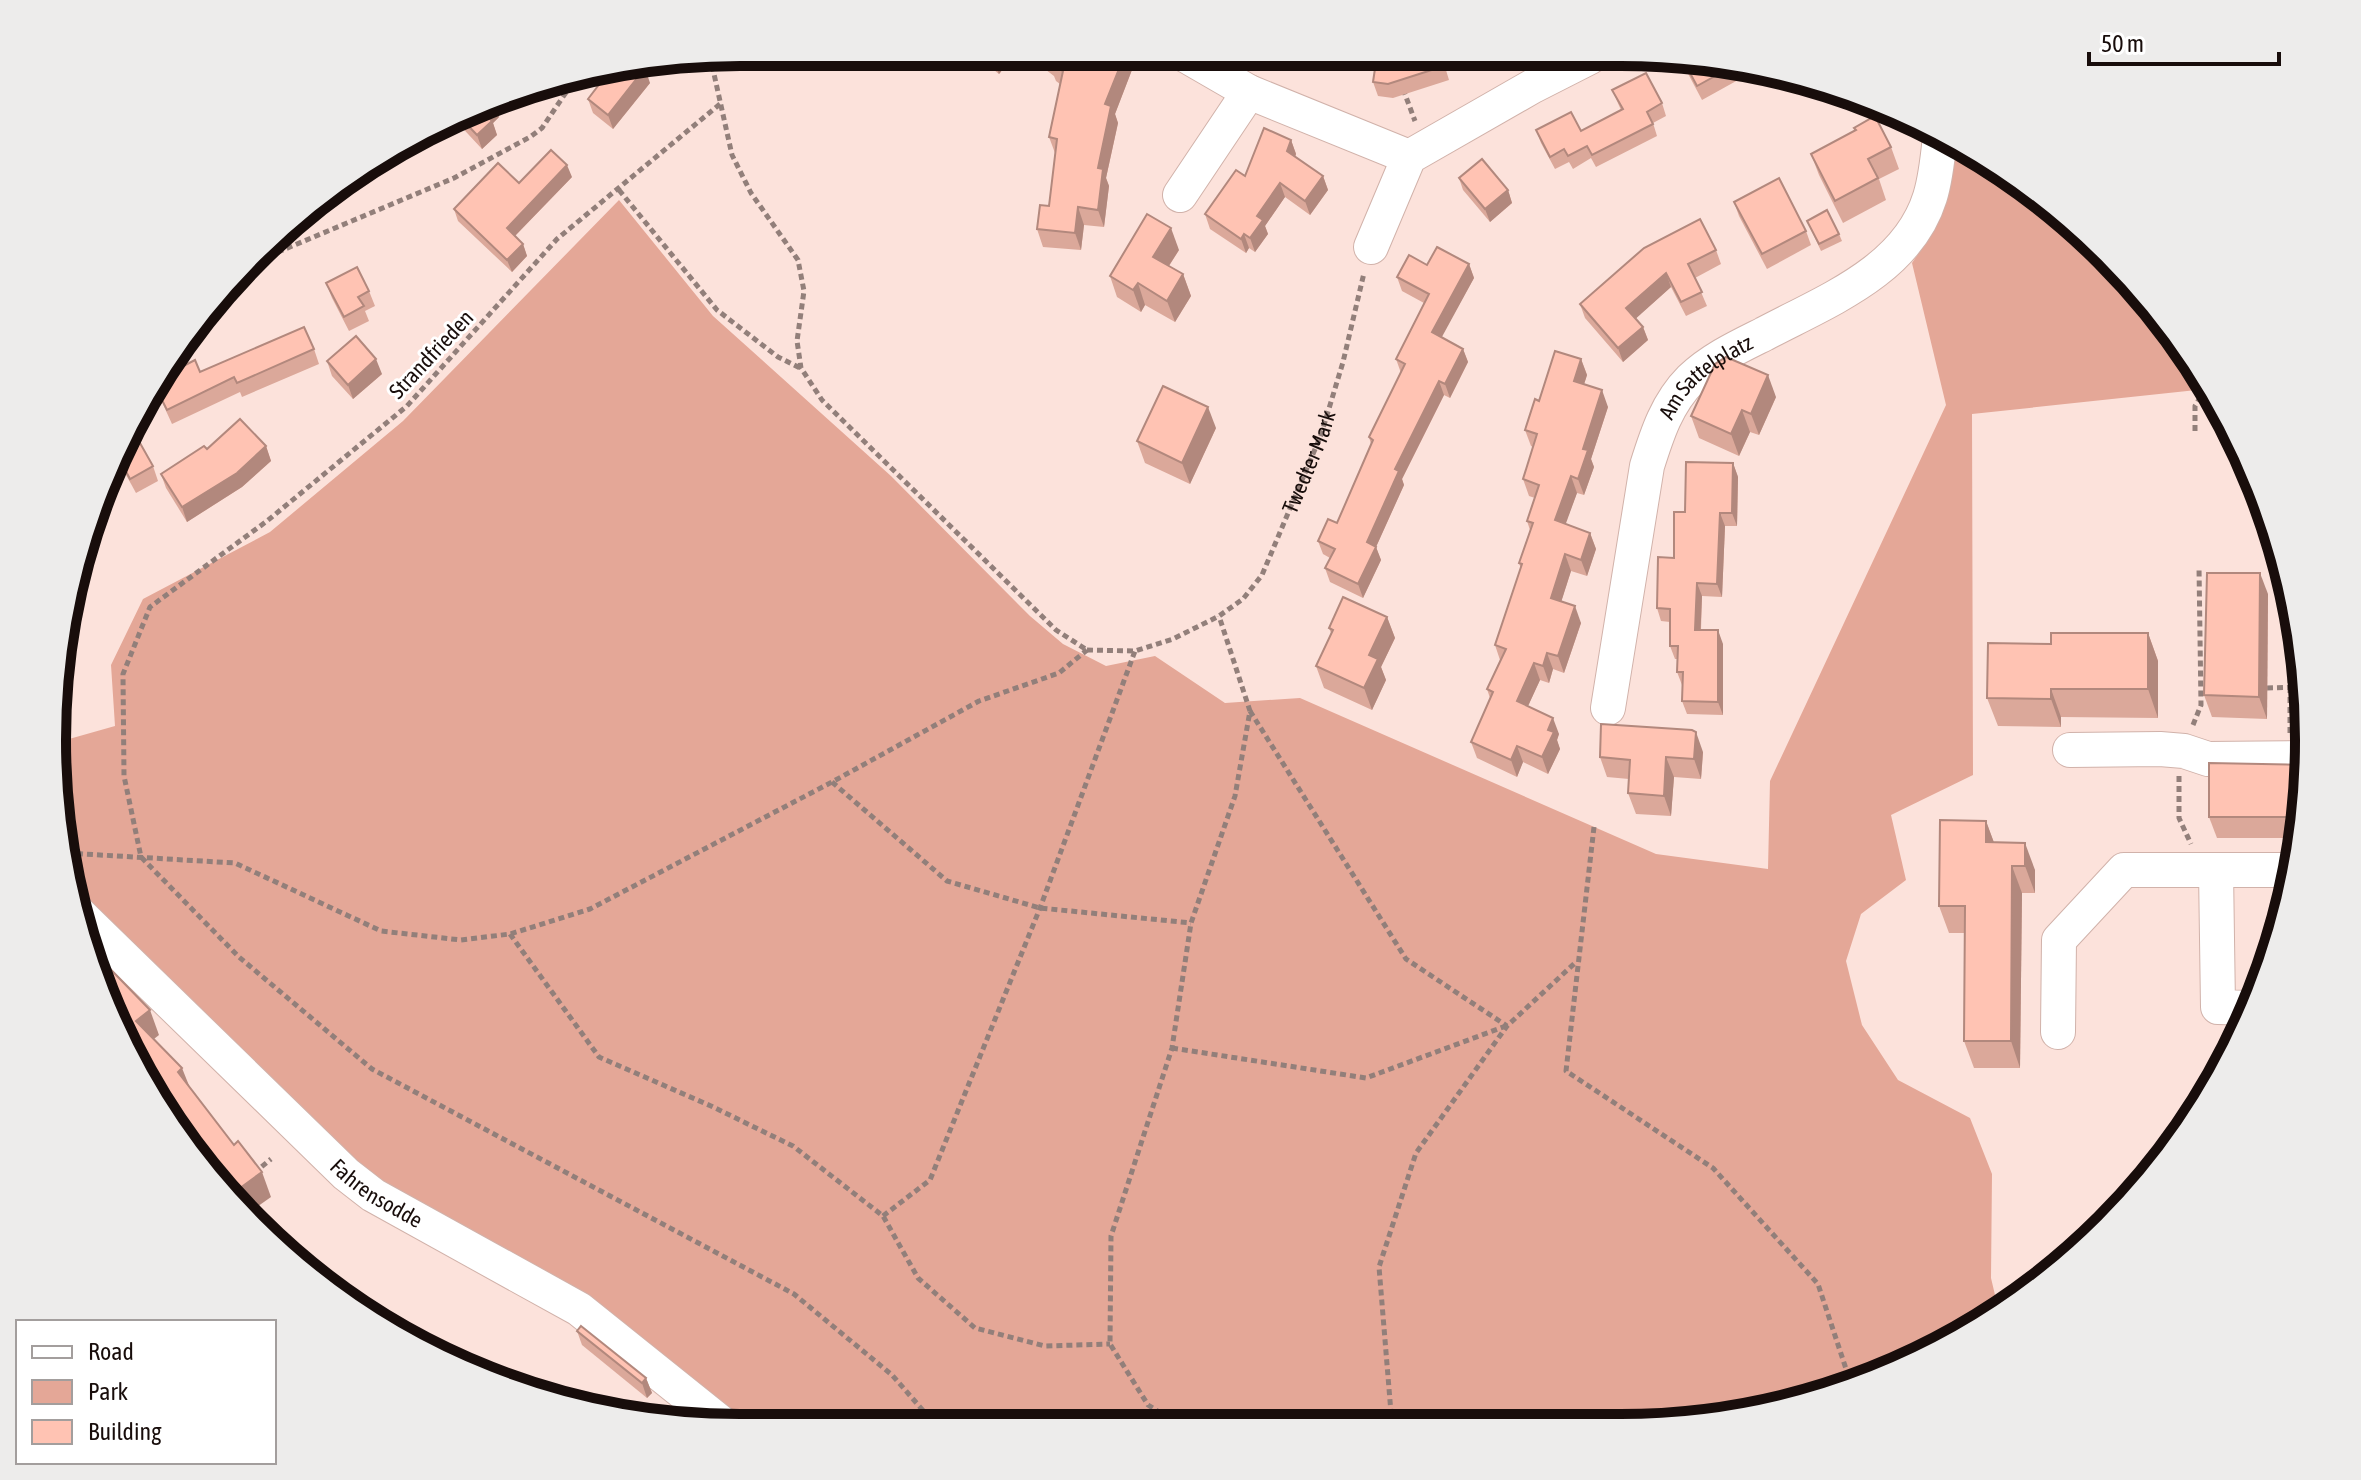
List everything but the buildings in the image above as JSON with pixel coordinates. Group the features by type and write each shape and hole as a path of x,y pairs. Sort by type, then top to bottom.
{"street":[{"path":"1204,66 1249,92 1418,152"},
{"path":"1371,247 1418,152 1572,66"},
{"path":"1180,195 1249,92"},
{"name":"Am Sattelplatz","path":"1608,708 1647,466 1659,427 1670,405 1690,380 1718,357 1834,297 1874,273 1898,252 1917,227 1930,197 1938,146"},
{"path":"2070,750 2160,749 2184,751 2208,759 2295,758"},
{"path":"2058,1032 2059,940 2124,870 2282,870"},
{"path":"2216,870 2218,1007 2239,1008"},
{"name":"Fahrensodde","path":"93,928 346,1174 373,1195 579,1309 709,1413"}],"path":[{"path":"76,853 235,863 381,931 461,940 510,934 590,909 979,701 1059,673 1087,650 1056,630 822,400 801,368 797,341 804,291 798,260 751,193 732,155 712,67"},
{"path":"1402,83 1417,128 1418,152"},
{"path":"273,254 454,178 530,137 542,128 569,88"},
{"name":"Strandfrieden","path":"141,857 124,776 123,674 150,607 267,521 407,406 557,239 720,104"},
{"path":"619,190 717,310 778,357 801,368"},
{"name":"Twedter Mark","path":"1087,650 1135,651 1173,639 1219,616 1243,599 1262,575 1321,435 1343,362 1371,247"},
{"path":"2195,431 2195,406 2201,396"},
{"path":"1219,616 1250,711 1406,959 1507,1026"},
{"path":"883,1216 930,1180 1040,908 1135,651"},
{"path":"2290,661 2295,729"},
{"path":"2267,688 2290,687"},
{"path":"1162,1414 1148,1405 1110,1344 1111,1236 1172,1048 1191,923 1235,796 1250,711"},
{"path":"832,782 947,881 1040,908 1191,923"},
{"path":"1594,827 1566,1071 1713,1168 1818,1284 1848,1374"},
{"path":"141,857 239,957 372,1069 794,1294 892,1375 926,1414"},
{"path":"510,934 599,1057 793,1146 883,1216 918,1278 975,1328 1045,1346 1110,1344"},
{"path":"1391,1414 1379,1267 1416,1153 1507,1026 1577,962"},
{"path":"1172,1048 1366,1078 1507,1026"},
{"path":"253,1173 271,1159"}],"green space":[{"path":"1954,154 2031,205 2098,263 2156,330 2197,390 1972,414 1973,775 1891,815 1906,880 1861,914 1846,961 1862,1025 1898,1080 1970,1118 1992,1174 1991,1278 1996,1299 1958,1324 1879,1363 1795,1391 1752,1401 1665,1413 727,1414 594,1307 369,1175 85,897 72,828 66,740 115,726 111,665 143,599 270,532 403,421 619,200 713,316 891,476 1030,616 1063,644 1106,666 1155,656 1225,703 1300,698 1656,854 1768,869 1770,781 1946,405 1912,263 1934,230"}]}
